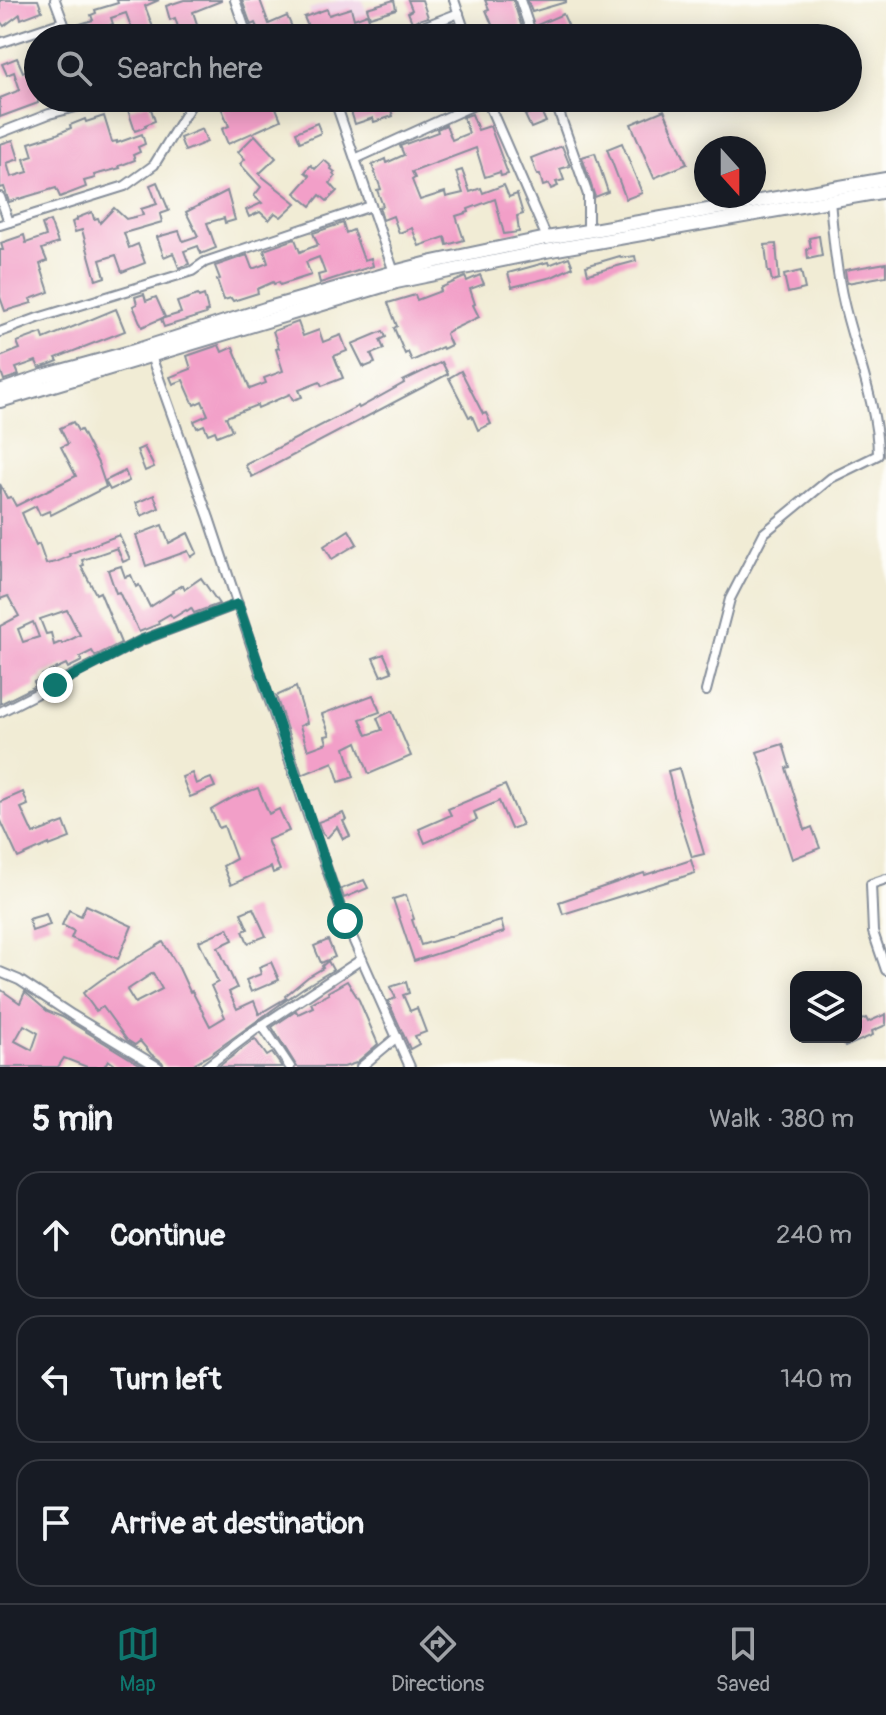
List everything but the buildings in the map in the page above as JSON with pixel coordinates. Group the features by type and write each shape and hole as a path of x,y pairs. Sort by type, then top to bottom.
{"street":[{"path":"55,0 63,22 57,24"},
{"path":"235,0 243,24"},
{"path":"454,0 463,24"},
{"path":"520,0 528,24"},
{"path":"430,24 459,13"},
{"path":"0,43 24,35"},
{"path":"0,133 55,112"},
{"path":"0,197 4,224 125,186 154,165 186,112"},
{"path":"339,112 394,272"},
{"path":"355,159 458,112"},
{"path":"492,112 547,238"},
{"path":"559,112 588,195 588,231"},
{"path":"0,391 394,272 547,238 886,179"},
{"path":"0,401 396,282 551,250 886,191"},
{"path":"706,691 730,599 764,533 831,478 878,455 878,440 864,376 844,302 830,200"},
{"path":"0,332 192,271 205,262 371,206"},
{"path":"151,356 340,907 410,1067"},
{"path":"0,712 142,640 238,604"},
{"path":"886,879 871,884 870,899 873,932 886,970"},
{"path":"206,1067 262,1025 362,959"},
{"path":"0,972 19,980 158,1067"},
{"path":"262,1025 290,1067"},
{"path":"361,1067 397,1037"}],"shaded area":[{"path":"339,0 362,0 371,24 314,24 309,9"}],"route":[{"path":"55,685 142,640 238,604 345,921"}]}
